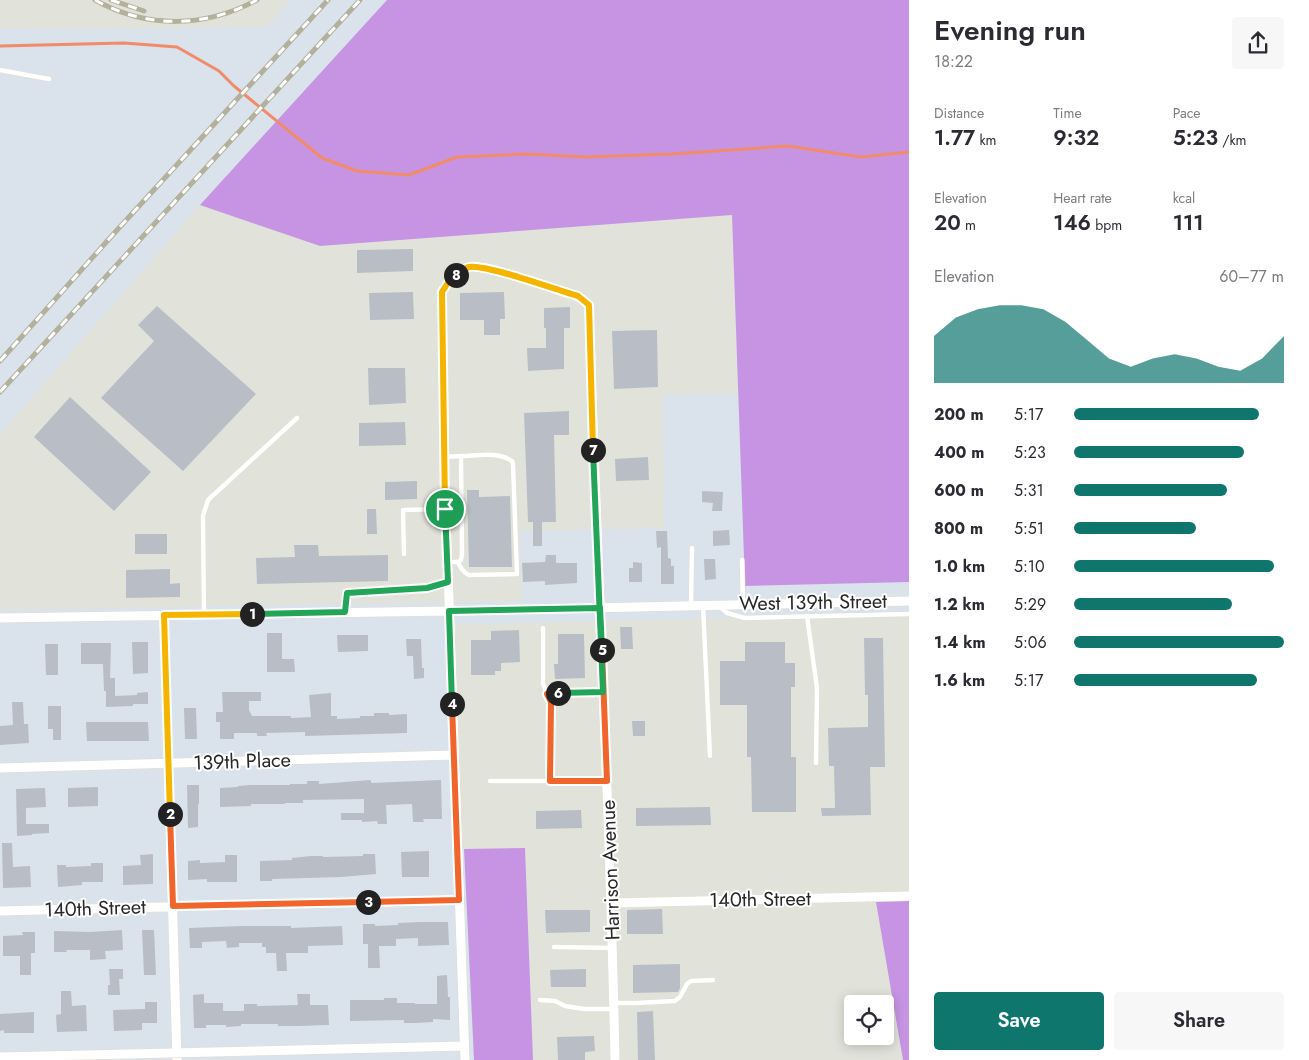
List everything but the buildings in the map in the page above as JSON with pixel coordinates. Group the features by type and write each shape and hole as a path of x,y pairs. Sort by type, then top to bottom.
{"street":[{"name":"Harrison Avenue","path":"444,457 442,292 451,278 470,267 496,270 578,296 589,305 612,903 615,1060"},
{"path":"444,457 465,1060"},
{"name":"West 139th Street","path":"0,618 909,601"},
{"path":"164,615 177,1056"},
{"name":"139th Place","path":"0,768 454,754"},
{"name":"140th Street","path":"612,903 909,896"},
{"name":"140th Street","path":"0,911 459,900"},
{"path":"0,1057 177,1056 464,1046"}],"lane":[{"path":"0,70 49,79"},
{"path":"204,614 203,516 208,500 297,418"},
{"path":"444,457 496,455 508,458 513,464 517,574 470,575 464,573 458,562"},
{"path":"458,562 461,560 462,554 461,456"},
{"path":"404,554 404,510 445,509"},
{"path":"691,605 692,548"},
{"path":"742,560 743,604"},
{"path":"447,562 458,562"},
{"path":"345,612 347,593 427,588 448,582"},
{"name":"West 139th Street","path":"717,604 727,613 745,618 909,614"},
{"path":"703,605 710,756"},
{"path":"807,616 817,688 816,764"},
{"path":"543,628 543,684 551,702 550,781"},
{"path":"547,694 603,692"},
{"path":"490,782 607,781"},
{"path":"554,947 613,948"},
{"path":"540,1000 555,1000 565,1006 584,1008 675,1001 691,981 713,980"}],"shaded area":[{"path":"0,0 291,0 267,27 0,29"},
{"path":"387,0 909,0 909,582 745,586 732,215 320,246 200,205"},
{"path":"200,205 320,246 732,215 738,393 663,395 664,528 520,531 522,601 0,610 0,434"},
{"path":"909,613 909,901 876,902 892,995 844,995 844,1045 894,1045 894,1007 903,1060 533,1060 525,848 457,849 449,625"},
{"path":"525,848 533,1060 474,1060 464,849"},
{"path":"909,901 909,1060 903,1060 894,1007 894,995 892,995 876,902"}],"waterway":[{"path":"0,46 124,43 177,47 219,71 234,86 322,158 357,171 409,175 457,157 527,154 586,157 672,154 788,146 861,157 909,152"}],"railway":[{"path":"95,0 135,16 155,20 176,21 197,20 217,16 257,0"},
{"path":"111,0 144,11"},
{"path":"0,361 328,0"},
{"path":"0,392 360,0"}],"route":[{"path":"445,509 442,292 451,278 470,267 479,267 496,270 578,296 589,305 595,500 602,650 603,692 547,694 551,702 550,781 607,781 603,692 600,608 449,611 459,900 173,906 164,615 345,612 347,593 427,588 448,582 445,509"}]}
